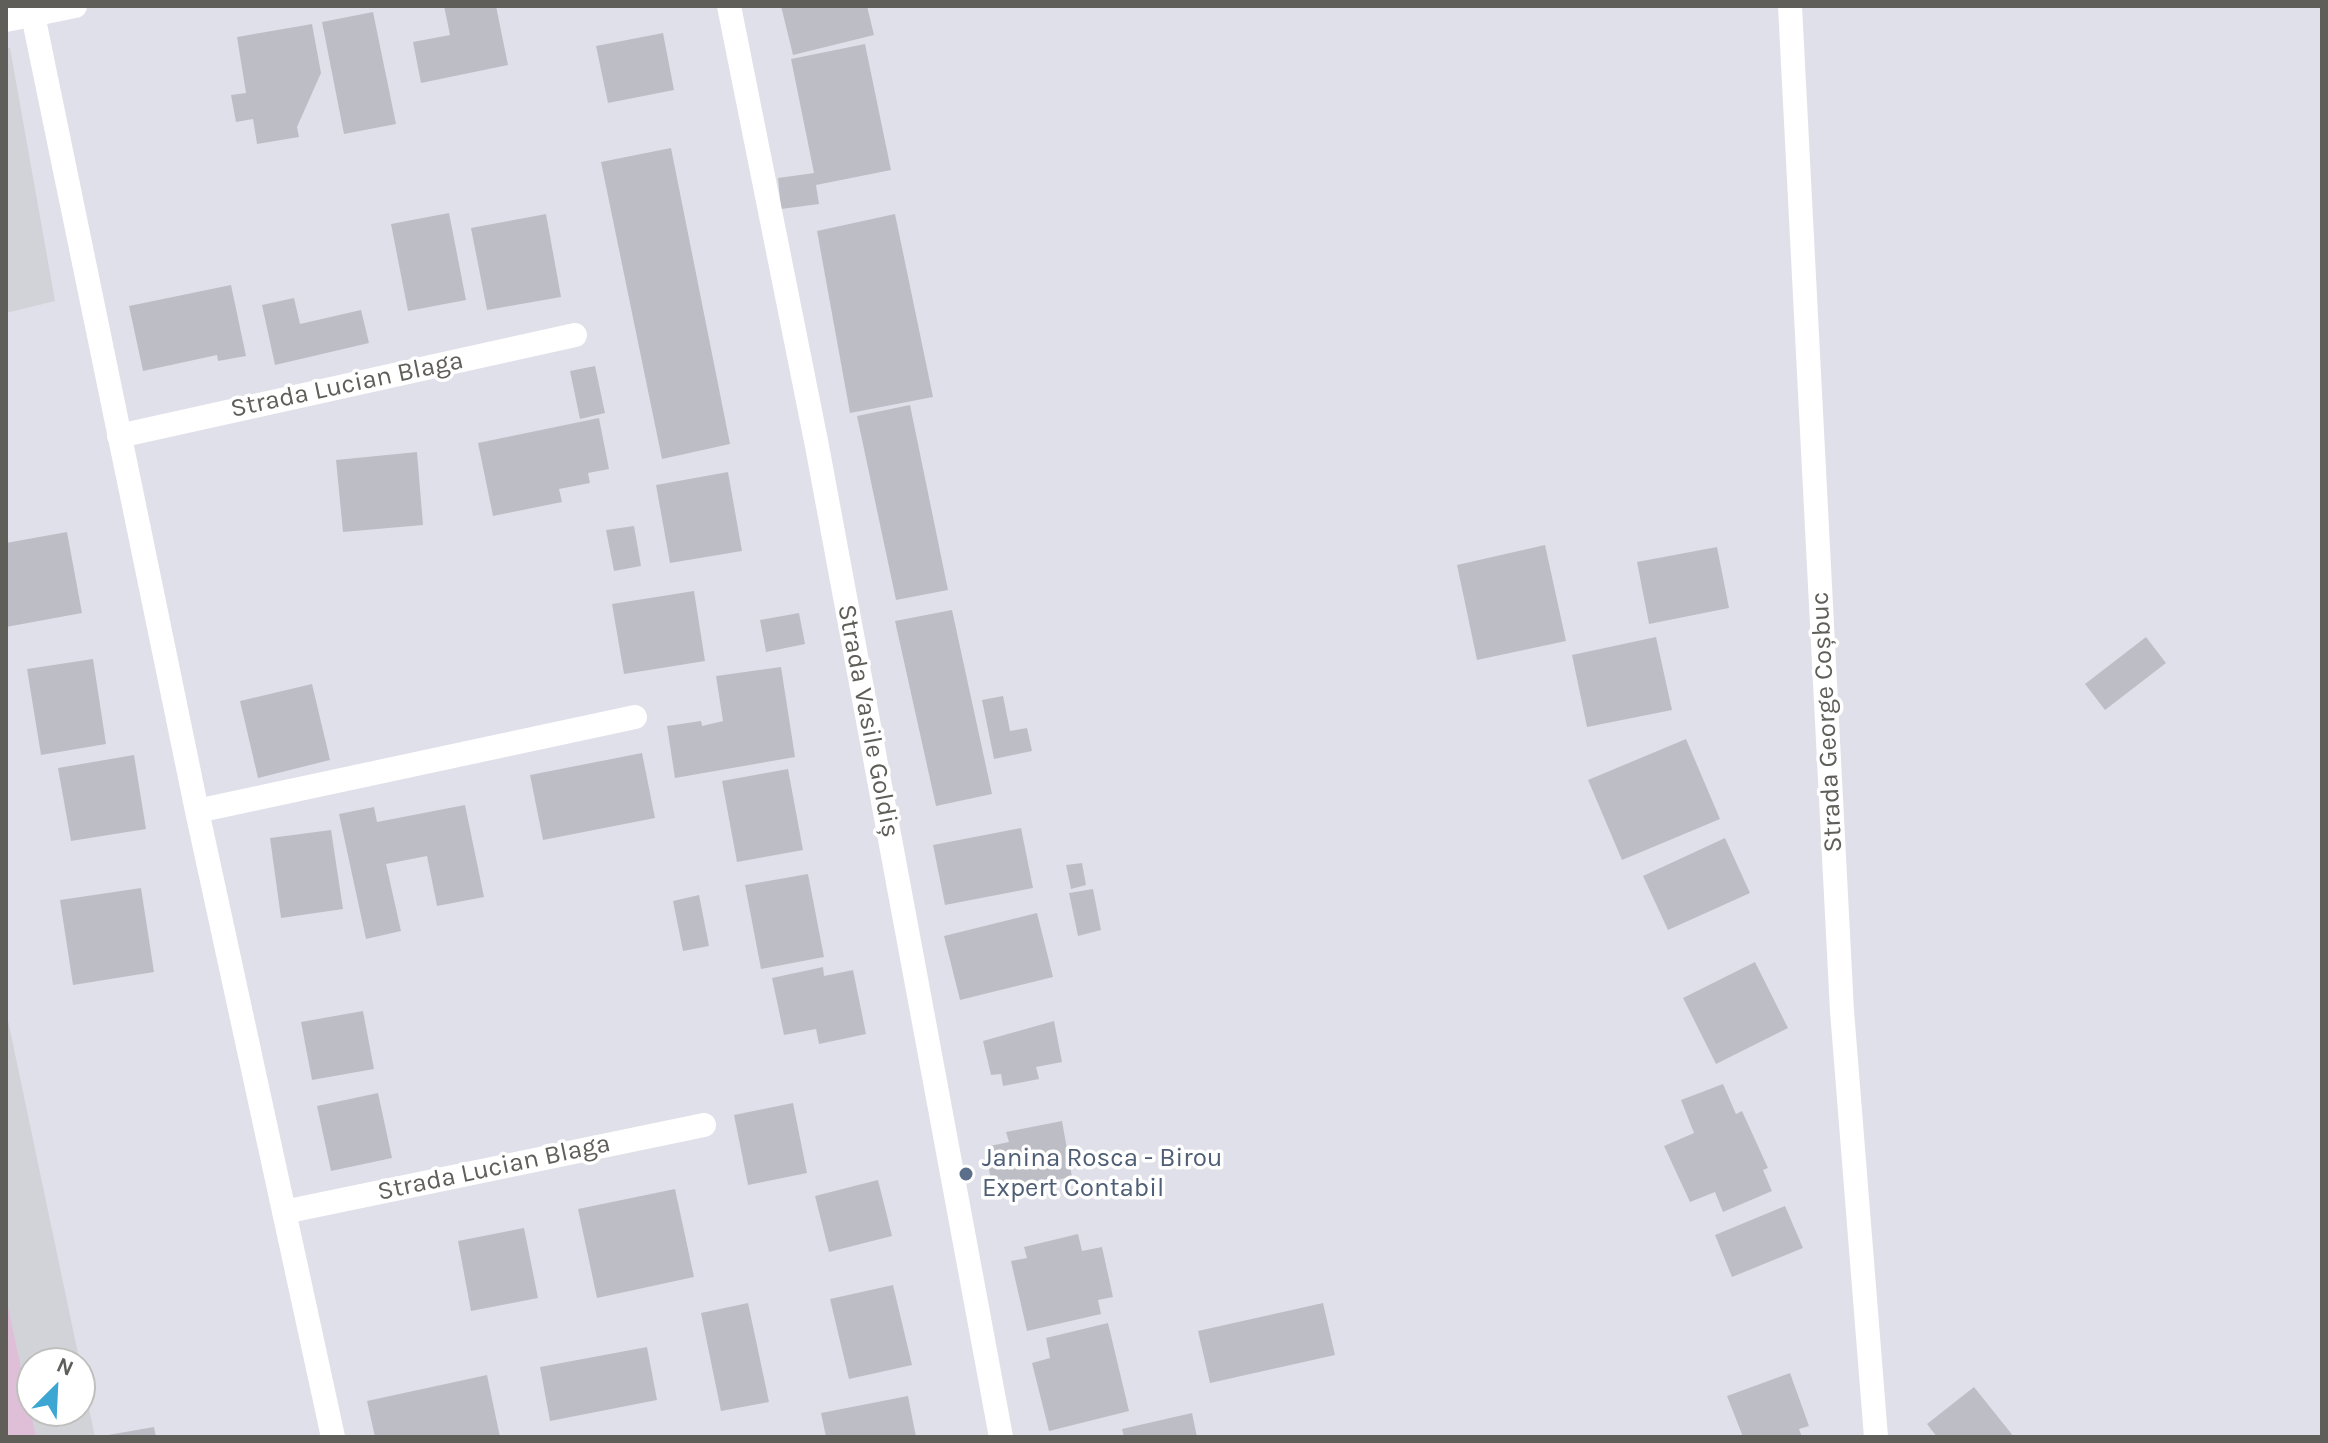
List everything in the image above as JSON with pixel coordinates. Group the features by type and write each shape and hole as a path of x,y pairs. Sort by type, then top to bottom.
{"street":[{"path":"6,20 75,6"},
{"name":"Strada Vasile Goldiș","path":"729,6 815,433 1001,1437"},
{"name":"Strada George Coșbuc","path":"1790,6 1842,1011 1876,1437"},
{"path":"33,15 197,811 333,1437"},
{"name":"Strada Lucian Blaga","path":"119,436 575,335"},
{"path":"197,811 635,717"},
{"name":"Strada Lucian Blaga","path":"284,1212 704,1125"}],"shaded area":[{"path":"10,48 55,301 6,313 6,49"},
{"path":"6,1011 77,1347 16,1347 16,1427 93,1427 95,1437 6,1437"},
{"path":"6,1298 17,1347 16,1427 34,1427 36,1437 6,1437"}],"building":[{"path":"444,6 496,6 508,65 421,83 413,42 450,35"},
{"path":"781,6 867,6 874,35 793,55"},
{"path":"373,12 396,124 344,134 322,22"},
{"path":"312,24 321,73 297,127 299,137 257,144 253,119 236,122 231,95 246,93 237,37"},
{"path":"663,33 674,90 608,103 596,46"},
{"path":"865,44 891,170 816,185 819,204 781,209 778,178 814,173 791,59"},
{"path":"671,148 730,444 662,459 601,162"},
{"path":"449,213 466,300 408,311 391,224"},
{"path":"546,214 561,297 487,310 471,228"},
{"path":"895,214 933,397 850,413 817,231"},
{"path":"231,285 246,356 218,361 217,355 143,371 129,306"},
{"path":"294,298 300,324 361,310 369,343 275,365 262,305"},
{"path":"595,366 605,413 580,419 570,371"},
{"path":"910,405 948,590 896,600 857,416"},
{"path":"599,418 609,469 588,473 590,483 559,489 562,502 493,516 478,443"},
{"path":"417,452 423,525 343,532 336,460"},
{"path":"728,472 742,551 670,563 656,485"},
{"path":"634,526 641,566 614,571 606,530"},
{"path":"67,532 82,613 6,627 6,543"},
{"path":"1545,545 1566,641 1477,660 1457,565"},
{"path":"1717,547 1729,608 1649,624 1637,562"},
{"path":"694,591 705,661 624,674 612,604"},
{"path":"952,610 992,794 936,806 895,621"},
{"path":"799,613 805,644 766,652 760,620"},
{"path":"1656,637 1672,710 1587,727 1572,655"},
{"path":"2146,637 2166,663 2105,710 2085,684"},
{"path":"93,659 106,744 41,755 27,669"},
{"path":"781,667 795,757 675,778 667,726 701,721 702,726 723,721 716,676"},
{"path":"312,684 330,760 258,778 240,701"},
{"path":"1003,696 1010,731 1027,728 1032,751 994,759 982,700"},
{"path":"1686,739 1720,819 1622,860 1588,780"},
{"path":"642,753 655,818 543,840 530,775"},
{"path":"134,755 146,829 71,841 58,768"},
{"path":"788,769 803,850 737,862 722,781"},
{"path":"465,805 484,897 437,906 427,856 386,864 401,931 366,939 339,814 374,807 377,822"},
{"path":"1021,828 1033,888 945,905 933,845"},
{"path":"331,830 343,909 281,918 270,838"},
{"path":"1725,838 1750,893 1668,930 1643,876"},
{"path":"1082,863 1086,885 1071,889 1066,865"},
{"path":"808,874 824,957 761,969 745,885"},
{"path":"141,888 154,972 73,985 60,900"},
{"path":"1093,889 1101,930 1078,936 1069,893"},
{"path":"699,895 709,946 683,951 673,901"},
{"path":"1037,913 1053,977 960,1000 944,936"},
{"path":"1755,962 1788,1028 1716,1064 1683,998"},
{"path":"823,967 824,976 853,970 866,1034 819,1044 816,1029 784,1035 772,978"},
{"path":"363,1011 374,1069 312,1080 301,1022"},
{"path":"1054,1021 1062,1062 1036,1067 1039,1079 1003,1086 1001,1074 991,1075 983,1041"},
{"path":"1723,1084 1736,1114 1742,1111 1768,1168 1763,1170 1772,1191 1723,1212 1715,1192 1690,1202 1664,1146 1694,1133 1681,1100"},
{"path":"378,1093 392,1158 331,1171 317,1106"},
{"path":"793,1103 807,1173 748,1185 734,1115"},
{"path":"1062,1121 1072,1177 993,1191 985,1147 1009,1142 1006,1132"},
{"path":"878,1180 892,1236 829,1252 815,1196"},
{"path":"675,1189 694,1277 597,1298 578,1209"},
{"path":"1785,1206 1803,1248 1732,1277 1715,1235"},
{"path":"524,1228 538,1298 471,1311 458,1241"},
{"path":"1078,1234 1082,1251 1102,1247 1113,1297 1098,1300 1101,1314 1027,1331 1011,1261 1027,1258 1024,1247"},
{"path":"893,1285 912,1365 849,1379 830,1299"},
{"path":"748,1303 769,1402 721,1411 701,1313"},
{"path":"1323,1303 1335,1355 1210,1383 1198,1331"},
{"path":"1108,1323 1129,1411 1049,1431 1032,1363 1050,1358 1046,1338"},
{"path":"647,1347 657,1400 550,1421 540,1367"},
{"path":"1790,1373 1809,1426 1799,1429 1802,1437 1743,1437 1727,1396"},
{"path":"487,1375 500,1437 375,1437 367,1401"},
{"path":"1974,1387 2014,1437 1937,1437 1927,1424"},
{"path":"908,1396 916,1437 826,1437 821,1413"},
{"path":"1192,1413 1197,1437 1124,1437 1122,1429"},
{"path":"154,1427 156,1437 108,1437 108,1435"}],"place":[{"name":"Janina Rosca - Birou Expert Contabil","path":"966,1174"}]}
